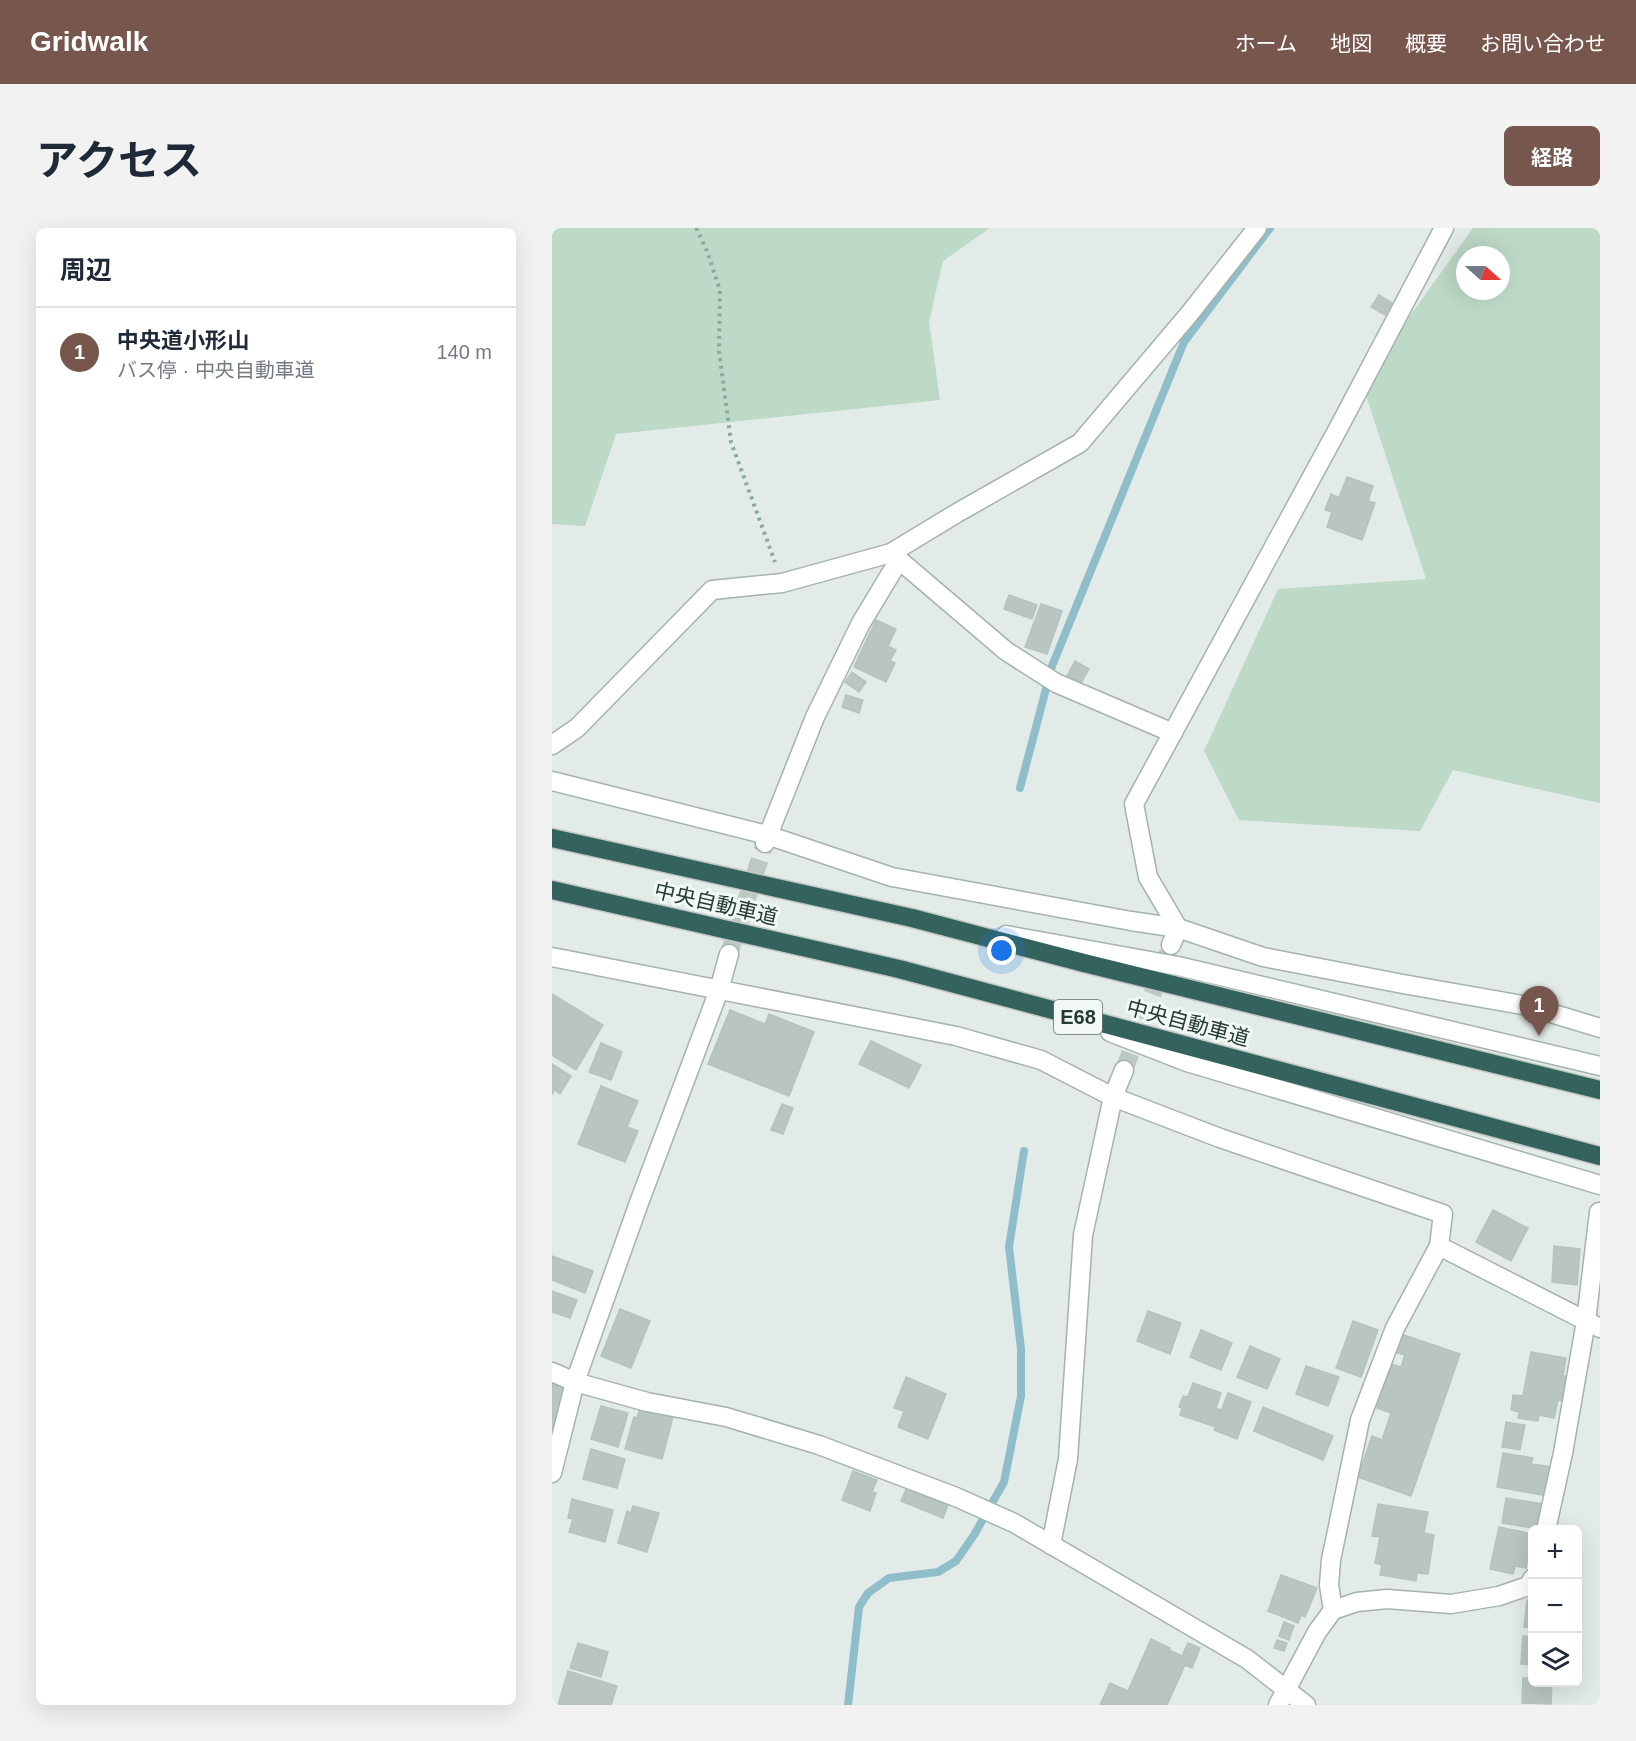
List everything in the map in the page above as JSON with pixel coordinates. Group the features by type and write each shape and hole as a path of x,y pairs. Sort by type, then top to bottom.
{"highway":[{"name":"中央自動車道","path":"552,838 912,918 1084,963 1600,1090"},
{"name":"中央自動車道","path":"552,890 899,969 1600,1156"}],"street":[{"path":"552,745 577,728 712,590 782,583 895,557 957,513 1080,443 1216,282 1257,228"},
{"path":"1174,936 1148,877 1134,804 1339,428 1444,228"},
{"path":"895,557 1006,651 1056,682 1173,733"},
{"path":"766,839 815,717 895,557"},
{"path":"552,781 766,839 892,877 1108,917 1174,936 1263,957 1528,1006 1600,1028"},
{"path":"912,918 1178,966 1600,1066"},
{"path":"552,1473 575,1382 719,990 729,954"},
{"path":"552,957 956,1036 1041,1060 1113,1097 1220,1138 1443,1214 1439,1246 1395,1328 1360,1420 1331,1560 1329,1585 1333,1610"},
{"path":"1058,1011 1187,1062 1600,1185"},
{"path":"1051,1545 1068,1459 1083,1235 1113,1097 1124,1070"},
{"path":"1547,1525 1593,1325 1599,1212"},
{"path":"1439,1246 1593,1325"},
{"path":"552,1372 575,1382 647,1402 726,1417 819,1445 956,1497 1014,1523 1247,1659 1306,1705"},
{"path":"1278,1705 1317,1632 1333,1610 1357,1602 1387,1599 1451,1604 1499,1596 1528,1586 1532,1579"}],"path":[{"path":"696,228 707,251 720,290 719,351 731,442 782,583"}],"green space":[{"path":"552,228 990,228 943,261 929,322 940,400 616,434 585,526 552,524"},
{"path":"1473,228 1600,228 1600,803 1453,770 1420,831 1239,820 1204,751 1278,589 1426,579 1362,383 1456,252 1456,300 1510,300 1510,246 1460,246"}],"building":[{"path":"1379,295 1392,303 1385,315 1371,307"},
{"path":"1347,477 1373,486 1368,501 1375,503 1362,540 1327,527 1332,512 1325,510 1331,494 1339,498"},
{"path":"1009,595 1037,605 1032,619 1004,609"},
{"path":"1041,604 1062,611 1047,654 1025,647"},
{"path":"876,620 896,629 888,646 896,650 890,661 895,663 886,682 854,667"},
{"path":"1075,661 1089,669 1081,683 1067,676"},
{"path":"852,672 866,682 859,692 845,682"},
{"path":"846,695 863,700 859,713 842,707"},
{"path":"552,994 603,1025 576,1070 552,1055"},
{"path":"730,1010 765,1024 769,1014 814,1032 789,1096 708,1064"},
{"path":"871,1041 921,1065 909,1088 859,1064"},
{"path":"601,1043 622,1052 611,1080 589,1072"},
{"path":"552,1064 571,1076 560,1094 555,1090 552,1094"},
{"path":"601,1086 638,1101 627,1127 638,1131 625,1162 578,1144"},
{"path":"782,1104 793,1108 783,1134 771,1130"},
{"path":"1493,1210 1528,1228 1511,1261 1476,1242"},
{"path":"1554,1246 1580,1249 1577,1285 1552,1282"},
{"path":"552,1256 593,1271 585,1293 552,1280"},
{"path":"552,1291 577,1300 570,1318 552,1312"},
{"path":"620,1309 650,1321 631,1368 601,1356"},
{"path":"1148,1311 1181,1323 1170,1354 1137,1341"},
{"path":"1353,1321 1378,1330 1361,1377 1336,1368"},
{"path":"1201,1330 1232,1343 1221,1370 1190,1357"},
{"path":"1401,1334 1460,1354 1411,1496 1358,1477 1372,1436 1382,1440 1391,1413 1377,1408 1391,1364 1401,1367 1405,1355 1395,1352"},
{"path":"1250,1346 1280,1359 1267,1389 1237,1377"},
{"path":"1531,1352 1566,1358 1563,1376 1568,1376 1563,1401 1558,1400 1554,1418 1539,1415 1538,1421 1518,1418 1519,1412 1511,1410 1513,1395 1523,1396"},
{"path":"1306,1366 1339,1377 1328,1406 1296,1394"},
{"path":"906,1377 946,1394 928,1439 898,1427 904,1411 894,1408"},
{"path":"552,1381 565,1387 557,1408 565,1411 552,1443"},
{"path":"1193,1383 1221,1393 1216,1408 1221,1410 1216,1427 1180,1415 1182,1408 1179,1407 1183,1396 1188,1397"},
{"path":"1228,1393 1251,1402 1237,1439 1214,1430"},
{"path":"601,1406 628,1413 618,1447 591,1439"},
{"path":"1263,1407 1333,1436 1323,1460 1254,1431"},
{"path":"640,1408 673,1417 662,1459 625,1449 634,1417 637,1418"},
{"path":"1506,1422 1525,1425 1520,1450 1502,1447"},
{"path":"591,1449 625,1459 617,1488 583,1479"},
{"path":"1503,1453 1533,1458 1531,1464 1552,1467 1547,1496 1497,1487"},
{"path":"853,1471 877,1480 872,1492 876,1493 870,1511 842,1500"},
{"path":"907,1487 948,1505 943,1518 901,1501"},
{"path":"1506,1498 1544,1504 1540,1525 1528,1525 1528,1527 1502,1523"},
{"path":"572,1499 613,1510 605,1542 569,1532 573,1519 568,1518"},
{"path":"1378,1504 1428,1512 1424,1533 1434,1535 1428,1574 1417,1573 1416,1581 1380,1575 1382,1565 1375,1563 1380,1537 1372,1536"},
{"path":"633,1506 659,1513 647,1552 618,1543 627,1511 631,1513"},
{"path":"1499,1527 1528,1533 1526,1568 1515,1566 1513,1574 1490,1569"},
{"path":"1281,1575 1317,1588 1305,1617 1301,1615 1298,1623 1268,1611"},
{"path":"1527,1600 1528,1600 1528,1627 1524,1627"},
{"path":"1284,1622 1294,1626 1289,1640 1279,1636"},
{"path":"1523,1636 1528,1636 1528,1665 1521,1664"},
{"path":"1151,1639 1182,1656 1188,1643 1200,1648 1192,1668 1185,1665 1167,1705 1100,1705 1110,1683 1128,1691"},
{"path":"1277,1640 1287,1643 1284,1651 1274,1648"},
{"path":"578,1643 608,1652 601,1677 570,1668"},
{"path":"568,1671 617,1686 611,1705 558,1705"},
{"path":"1523,1678 1528,1678 1528,1687 1552,1687 1551,1704 1522,1703"}],"waterway":[{"path":"1020,788 1052,666 1184,342 1270,228"},
{"path":"848,1705 859,1607 868,1593 889,1578 938,1572 956,1561 974,1535 1004,1482 1021,1396 1021,1349 1009,1247 1024,1151"}],"tunnel":[{"path":"729,954 765,843"},
{"path":"1124,1070 1171,945"}],"place":[{"name":"中央道小形山","path":"1539,1036"}]}
